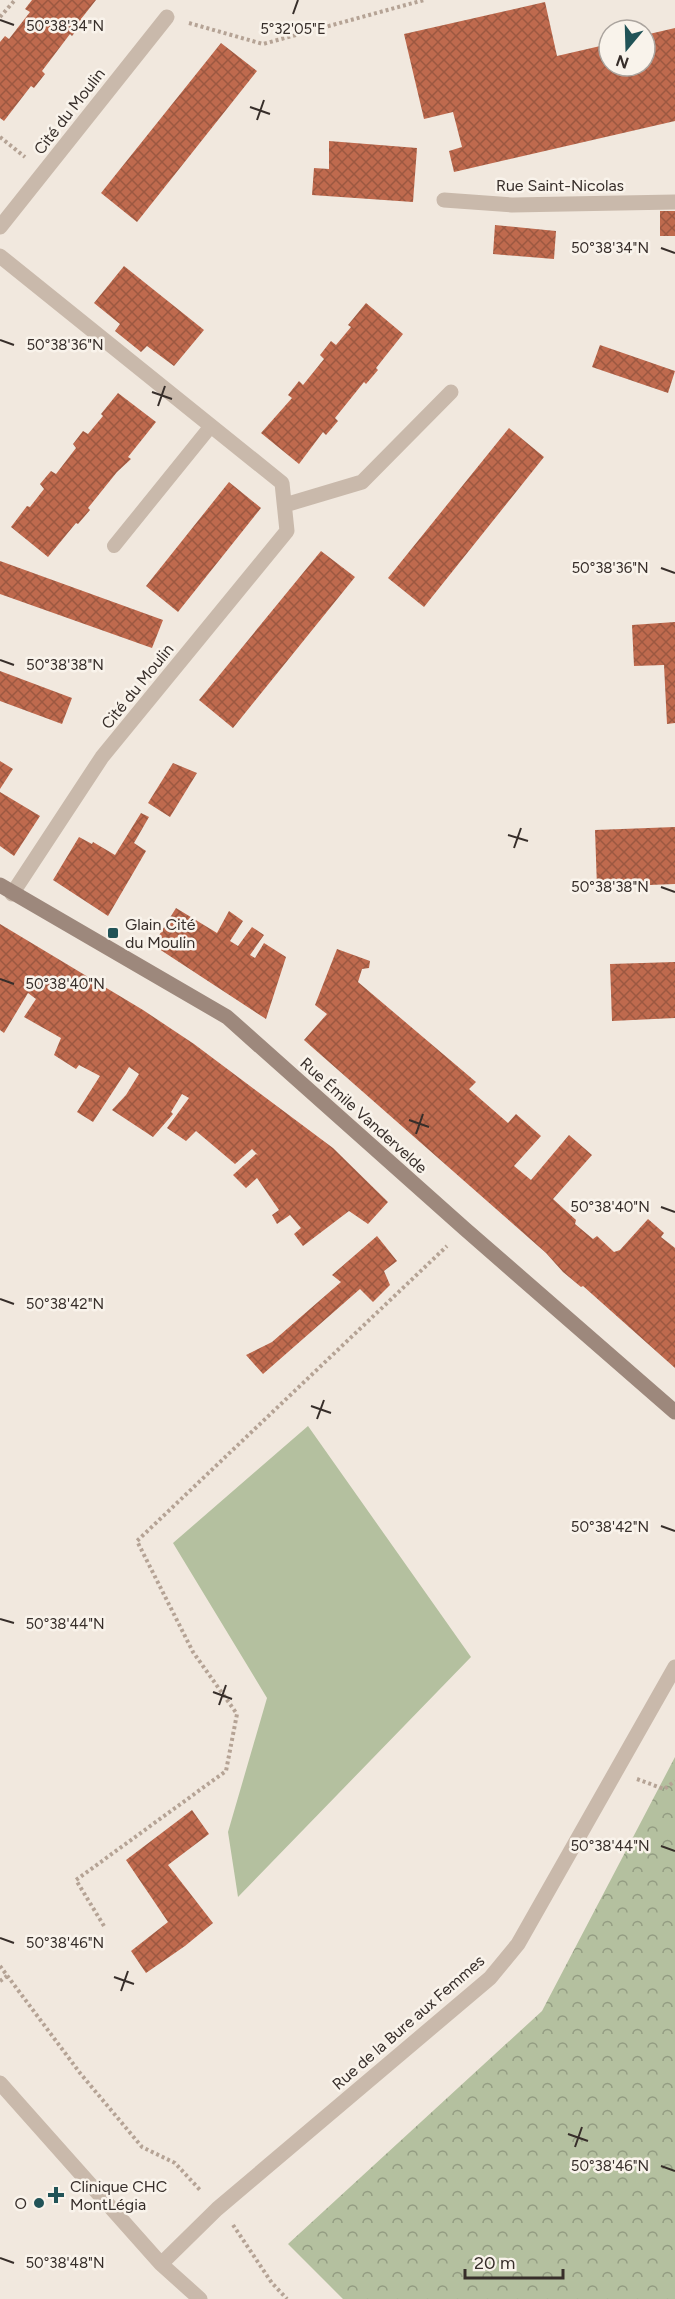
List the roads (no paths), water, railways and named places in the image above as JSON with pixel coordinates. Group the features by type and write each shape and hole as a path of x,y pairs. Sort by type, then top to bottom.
{"main road":[{"name":"Rue Émile Vandervelde","path":"6,890 228,1017 465,1229 675,1412"}],"street":[{"name":"Cité du Moulin","path":"0,227 167,16"},
{"name":"Rue Saint-Nicolas","path":"444,200 512,205 675,202"},
{"name":"Cité du Moulin","path":"0,256 282,483 287,531 102,757 6,890"},
{"path":"285,505 362,482 451,392"},
{"name":"Rue de la Bure aux Femmes","path":"161,2264 217,2209 490,1978 518,1944 675,1667"},
{"path":"0,2083 161,2264 200,2299"}],"lane":[{"path":"114,546 211,426"}],"place":[{"name":"Glain Cité du Moulin","path":"113,933"},
{"name":"Clinique CHC MontLégia","path":"56,2195"},
{"name":"O","path":"39,2203"}]}
